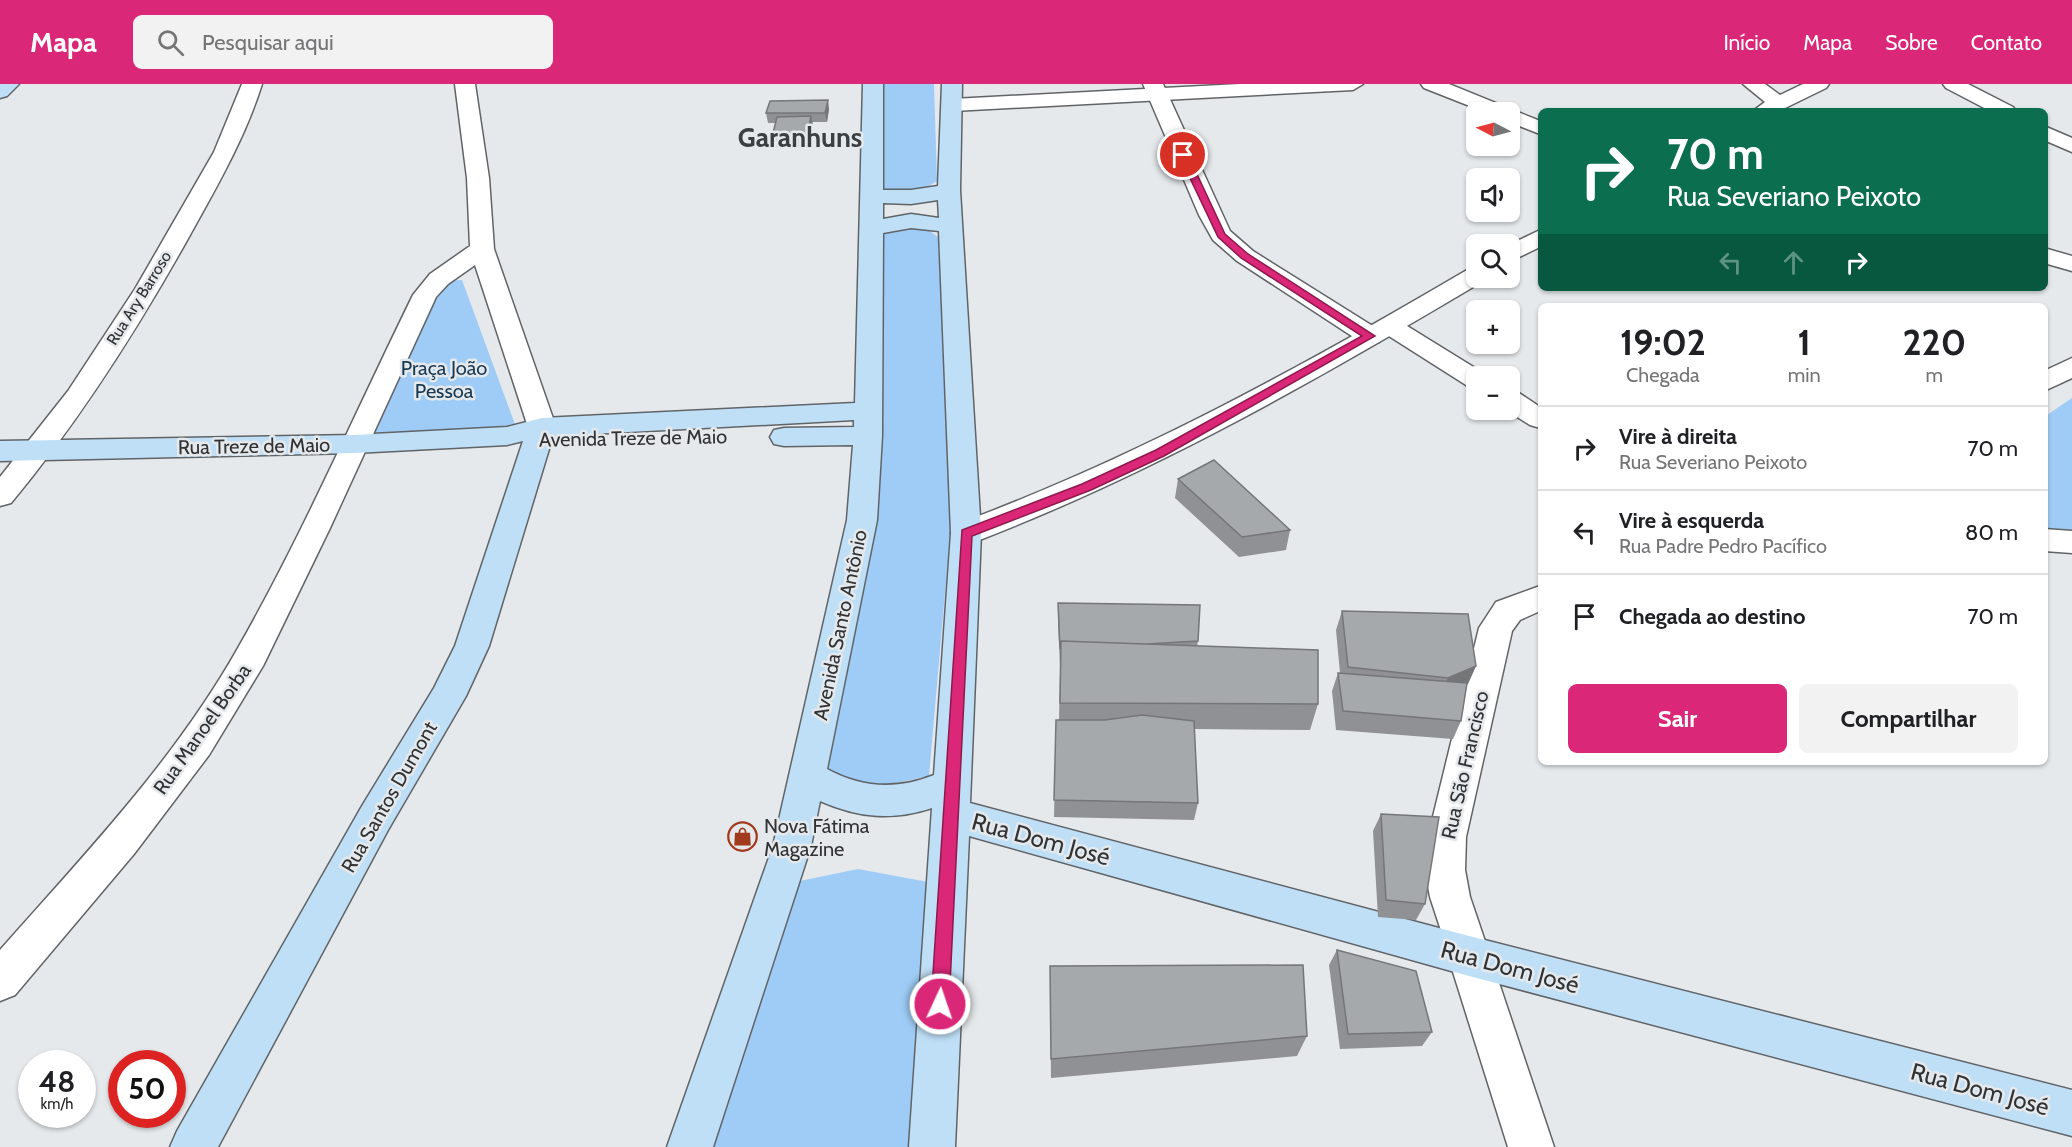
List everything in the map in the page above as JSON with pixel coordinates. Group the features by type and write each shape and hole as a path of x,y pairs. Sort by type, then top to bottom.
{"main road":[{"path":"0,92 9,84"},
{"name":"Avenida Santo Antônio","path":"690,1147 792,846 862,520 867,424 873,84"},
{"path":"932,1147 966,533 949,190 953,94"},
{"path":"872,195 927,197 949,190"},
{"path":"871,228 911,221 951,226"},
{"name":"Avenida Treze de Maio","path":"529,435 867,424"},
{"name":"Rua Treze de Maio","path":"0,451 354,444 529,435"},
{"name":"Rua Santos Dumont","path":"193,1147 375,818 448,696 472,646 529,435"},
{"path":"807,776 849,798 883,803 923,797 951,799"},
{"name":"Rua Dom José","path":"951,799 1468,956 2072,1113"}],"street":[{"name":"Rua Ary Barroso","path":"0,496 41,450 156,274 212,175 252,84"},
{"path":"465,84 478,178 482,240 529,435"},
{"path":"953,94 1353,84"},
{"path":"1431,84 1477,102"},
{"path":"1753,84 1771,107 1819,84"},
{"path":"1953,84 2000,108"},
{"path":"1155,89 1221,235 1245,256 1380,331 1466,374"},
{"path":"1520,120 1538,127"},
{"path":"2048,134 2072,146"},
{"path":"1520,249 1538,238"},
{"name":"Rua Manoel Borba","path":"0,981 120,842 196,744 251,657 424,295 482,240"},
{"path":"2048,256 2072,264"},
{"path":"966,533 1087,487 1160,453 1466,281"},
{"path":"2048,381 2072,366"},
{"path":"1520,406 1538,418"},
{"path":"2048,540 2072,542"},
{"name":"Rua São Francisco","path":"1531,1147 1468,956 1446,879 1447,837 1496,628 1508,611 1538,599"}],"green space":[{"path":"881,84 934,84 937,181 924,188 909,192 895,192 880,187"},
{"path":"924,227 938,237 951,524 929,776 856,792 820,772 876,527 881,230"},
{"name":"Praça João Pessoa","path":"462,280 516,427 360,435 440,281"},
{"path":"2072,398 2072,532 2048,531 2048,414"},
{"path":"858,869 928,882 910,1147 709,1147 795,882"}],"building":[{"path":"828,100 825,113 766,113 770,101"},
{"path":"811,116 807,137 772,137 777,117"},
{"path":"1214,460 1290,530 1242,537 1178,479"},
{"path":"1058,603 1200,605 1198,641 1146,644 1061,641 1060,649"},
{"path":"1342,611 1468,614 1476,666 1448,678 1348,667"},
{"path":"1061,641 1318,650 1318,704 1060,703"},
{"path":"1338,673 1467,683 1461,721 1343,711"},
{"path":"1142,715 1194,721 1198,803 1054,800 1056,720 1105,720"},
{"path":"1381,814 1439,817 1425,904 1386,900"},
{"path":"1337,950 1416,971 1432,1032 1348,1034"},
{"path":"1303,965 1307,1036 1051,1059 1050,966"}],"place":[{"name":"Nova Fátima Magazine","path":"743,837"}],"district":[{"name":"Garanhuns","path":"800,137"}],"route":[{"path":"940,1004 966,533 1024,513 1160,453 1370,336 1245,256 1221,235 1183,155"}]}
